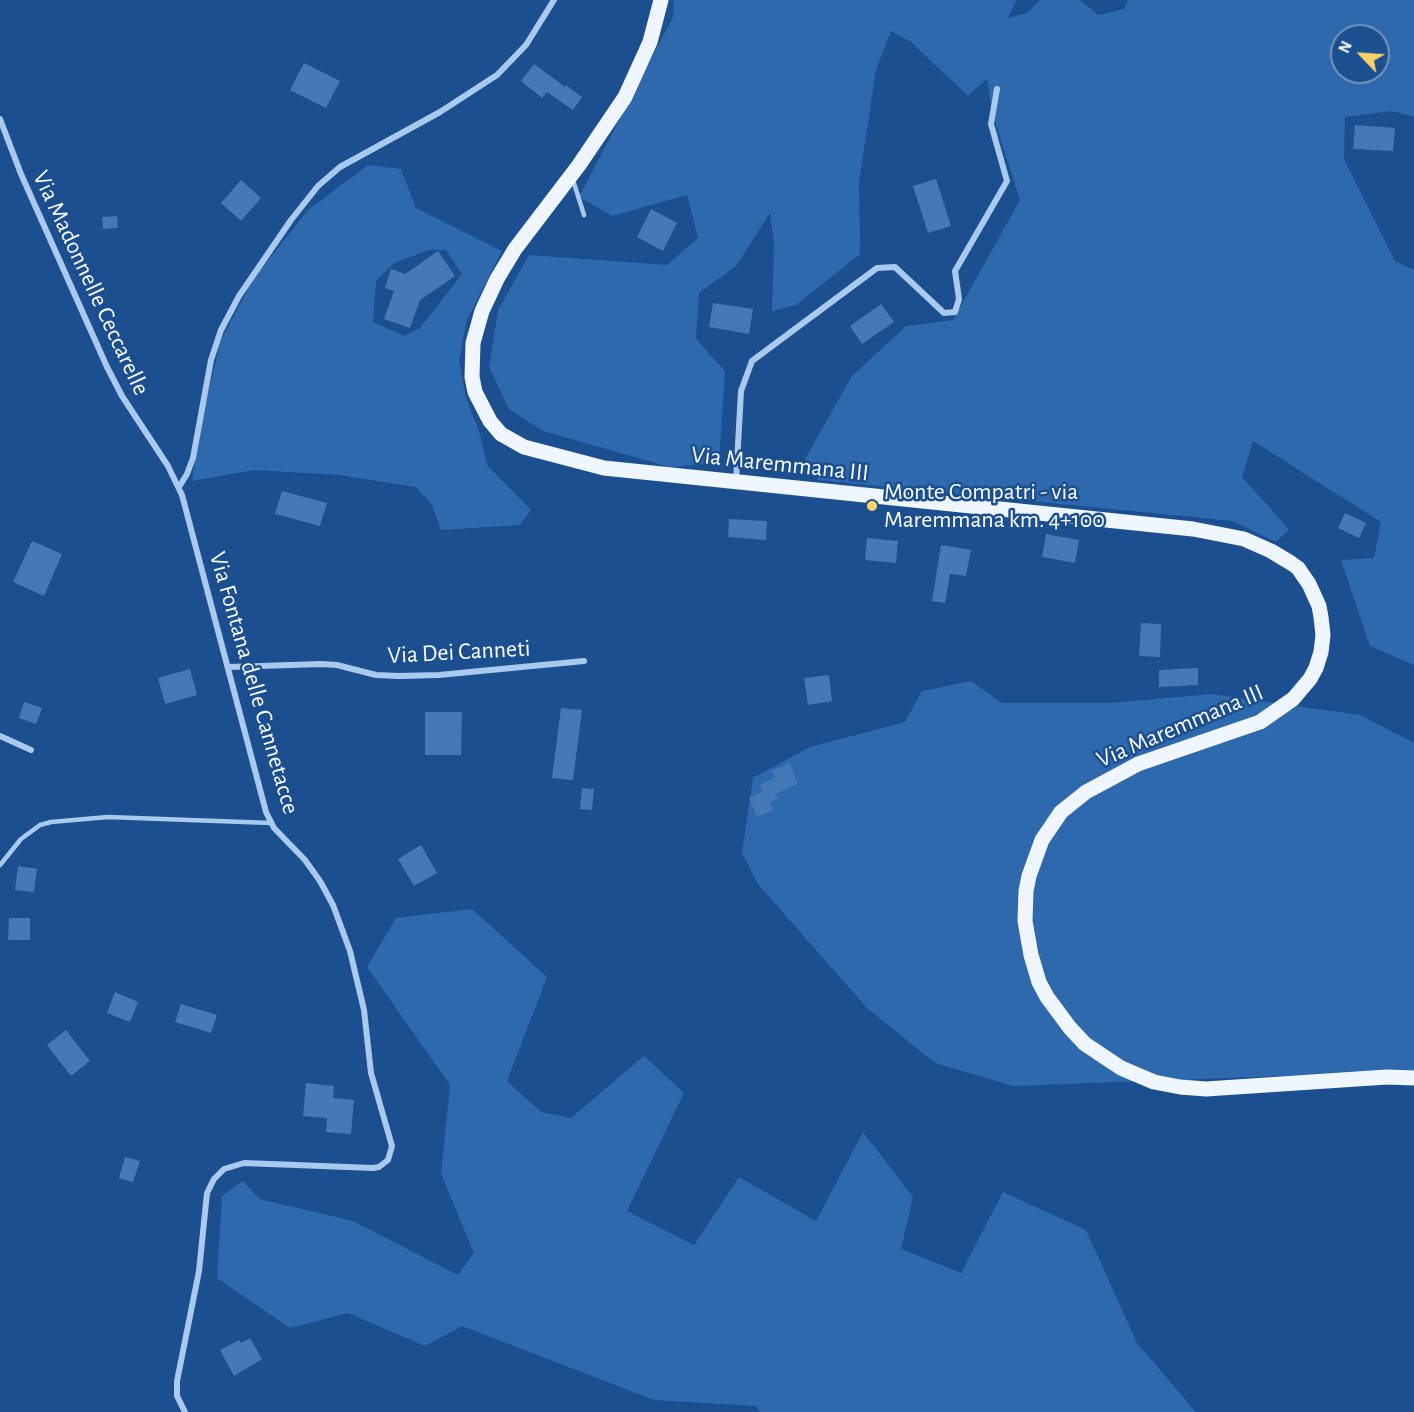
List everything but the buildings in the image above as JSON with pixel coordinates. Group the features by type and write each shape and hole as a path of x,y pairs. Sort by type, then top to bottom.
{"main road":[{"name":"Via Maremmana III","path":"661,0 650,42 628,92 515,249 482,311 473,343 471,368 472,385 482,407 501,434 518,445 540,453 604,468 1193,529 1244,539 1271,551 1298,568 1314,594 1322,625 1319,660 1310,679 1293,699 1260,722 1138,764 1086,792 1061,812 1042,840 1029,876 1025,921 1031,955 1039,982 1047,998 1085,1044 1121,1068 1154,1082 1206,1089 1387,1077 1414,1078"}],"street":[{"path":"179,487 193,458 210,366 221,330 243,290 291,219 318,186 340,167 440,112 497,75 526,45 554,0"},
{"path":"736,482 741,391 752,361 877,268 895,267 944,313 955,312 959,300 955,271 1007,181 991,124 997,89"},
{"name":"Via Madonnelle Ceccarelle","path":"0,119 21,174 107,367 122,396 160,453 179,487"},
{"name":"Via Fontana delle Cannetacce","path":"179,487 188,512 265,807 271,823 316,874 329,896 345,934 362,1001 371,1073 391,1140 392,1151 384,1164 373,1168 244,1163 224,1169 213,1179 207,1193 197,1279 177,1381 177,1396 184,1412"},
{"name":"Via Dei Canneti","path":"229,667 329,665 369,674 393,676 439,675 584,661"},
{"path":"0,736 31,750"}],"lane":[{"path":"571,174 584,214"},
{"path":"0,865 15,845 28,833 40,825 61,820 108,817 271,823"}],"shaded area":[{"path":"674,0 1016,0 1008,18 1027,13 1040,0 1080,0 1098,15 1124,9 1128,0 1414,0 1414,117 1392,111 1345,117 1344,159 1395,261 1414,270 1414,665 1370,646 1341,560 1374,558 1381,522 1253,441 1242,477 1289,529 1276,542 1233,521 818,480 805,459 852,376 906,326 953,320 1020,200 992,112 987,79 968,96 911,42 891,31 876,70 859,182 860,254 796,305 772,311 774,242 770,213 736,266 699,293 696,339 725,371 719,463 670,467 543,431 509,409 489,367 498,310 529,255 667,265 698,238 687,195 612,216 579,197 673,17"},
{"path":"368,165 401,169 416,208 502,251 467,320 459,360 466,398 480,434 487,465 531,510 520,525 441,530 432,505 416,487 338,475 254,470 192,481 200,426 221,340 254,278 308,210","holes":["429,250 446,250 462,274 420,328 404,336 373,322 376,281 394,263"]},
{"path":"971,681 1002,703 1111,703 1211,694 1360,715 1414,743 1414,1071 1013,1086 935,1063 867,1008 758,884 742,853 753,778 810,747 905,722 922,691"},
{"path":"472,909 547,977 507,1081 541,1112 571,1118 644,1056 684,1093 627,1211 694,1245 739,1177 816,1221 863,1132 913,1197 901,1249 961,1273 1003,1192 1086,1230 1137,1343 1196,1412 760,1412 756,1406 654,1400 462,1326 425,1346 348,1313 290,1328 217,1278 222,1196 243,1181 259,1199 353,1221 458,1275 474,1253 441,1174 450,1085 367,967 396,918"}],"place":[{"name":"Monte Compatri - via Maremmana km. 4+100","path":"872,506"}]}
